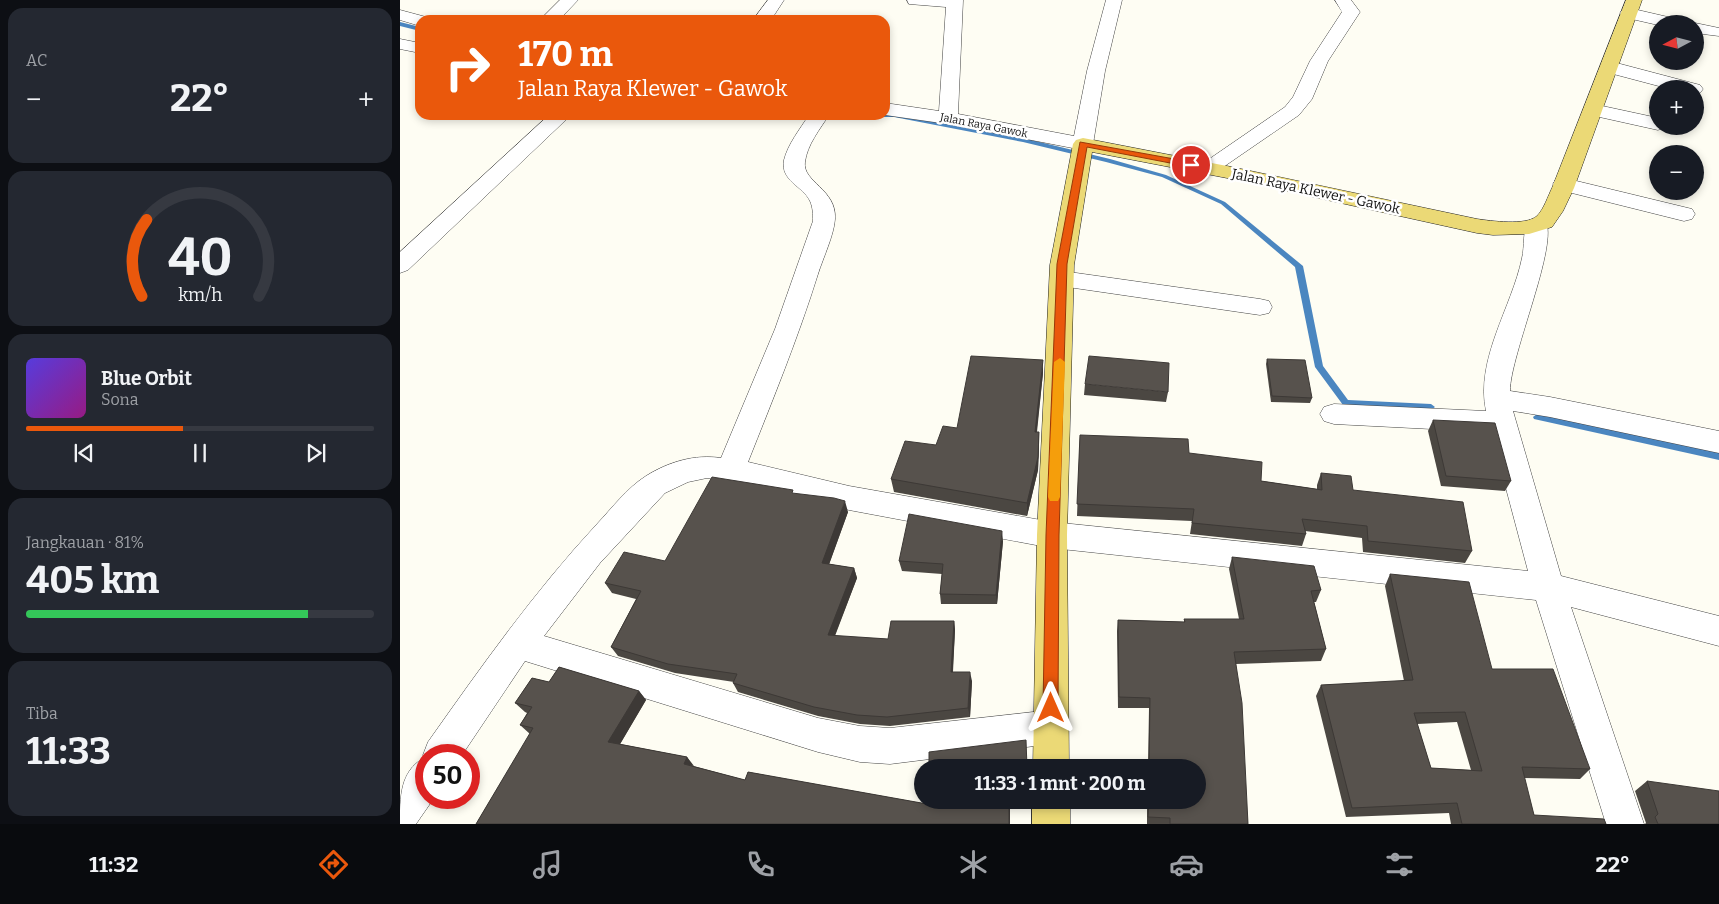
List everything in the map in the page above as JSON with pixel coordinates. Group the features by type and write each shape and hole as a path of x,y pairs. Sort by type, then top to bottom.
{"main road":[{"path":"1537,225 1548,219 1564,184 1632,7"},
{"name":"Jalan Raya Klewer - Gawok","path":"1083,144 1209,168 1476,226 1499,229 1537,225"},
{"path":"1051,759 1052,535 1062,264 1083,144"},
{"path":"1051,809 1051,824"}],"street":[{"path":"554,15 570,0"},
{"path":"766,15 776,0"},
{"path":"915,0 955,1 948,118"},
{"path":"1083,144 1096,72 1114,0"},
{"path":"1209,168 1292,111 1302,100 1320,61 1351,12 1342,0"},
{"path":"1632,7 1652,15"},
{"path":"400,15 415,20"},
{"path":"1704,30 1714,32"},
{"path":"400,44 415,47"},
{"path":"1609,67 1660,80"},
{"name":"Jalan Raya Gawok","path":"890,110 948,118 1083,144"},
{"path":"1593,110 1649,122"},
{"path":"400,265 555,120"},
{"path":"730,470 788,329 824,221 826,209 822,201 797,175 794,167 800,147 816,120"},
{"path":"1564,184 1684,214"},
{"path":"1537,225 1534,258 1517,308 1497,378 1500,410 1548,587 1625,824"},
{"path":"1062,279 1260,307"},
{"path":"1334,414 1550,407 1719,442"},
{"path":"449,744 518,643 589,554 630,509 656,486 681,472 707,467 730,470 849,498 1052,535 1548,587 1719,631"},
{"path":"518,643 818,735 860,744 890,746 918,744 1050,728"},
{"path":"400,816 415,793"}],"building":[{"path":"971,356 1043,360 1035,432 1039,432 1038,457 1027,503 891,479 905,441 936,445 943,426 957,428"},
{"path":"1089,356 1169,363 1168,392 1085,384"},
{"path":"1267,359 1305,360 1312,398 1272,396"},
{"path":"1433,420 1495,423 1511,481 1446,476"},
{"path":"1080,435 1188,439 1189,453 1262,462 1261,481 1322,490 1321,473 1351,476 1353,490 1463,502 1472,551 1368,541 1367,526 1302,519 1306,534 1192,523 1194,509 1077,504"},
{"path":"712,477 793,490 792,493 845,501 822,563 854,568 828,635 888,639 891,621 954,621 951,672 970,672 968,708 887,717 857,715 814,707 733,683 737,674 668,664 611,647 641,591 605,583 624,552 665,561"},
{"path":"909,514 1002,531 996,595 940,594 943,564 899,561"},
{"path":"1232,557 1314,566 1321,590 1311,591 1326,649 1234,652 1242,703 1248,824 1170,824 1170,818 1148,817 1148,809 1206,809 1206,759 1149,759 1150,698 1119,697 1118,620 1185,622 1184,619 1244,619"},
{"path":"1390,574 1469,582 1492,669 1553,669 1590,769 1522,767 1534,815 1604,819 1606,824 1462,824 1457,803 1352,808 1321,685 1413,680","holes":["1465,712 1482,771 1431,768 1414,713"]},
{"path":"559,667 639,691 608,742 687,757 684,764 745,780 748,772 914,802 914,809 1009,809 1009,824 476,824 533,728 520,725 532,707 515,703 532,678 549,682"},
{"path":"1026,740 1027,759 929,759 929,752"},
{"path":"1647,781 1719,791 1719,824 1658,824 1655,817 1658,814"}],"waterway":[{"path":"400,24 415,28"},
{"path":"890,115 1023,140 1108,160 1164,176 1223,203 1299,266 1319,367 1346,403 1431,407"},
{"path":"1537,417 1719,456"}],"slow traffic":[{"path":"1054,497 1060,362"}],"route":[{"path":"1051,708 1052,535 1062,264 1083,144 1191,165"}]}
